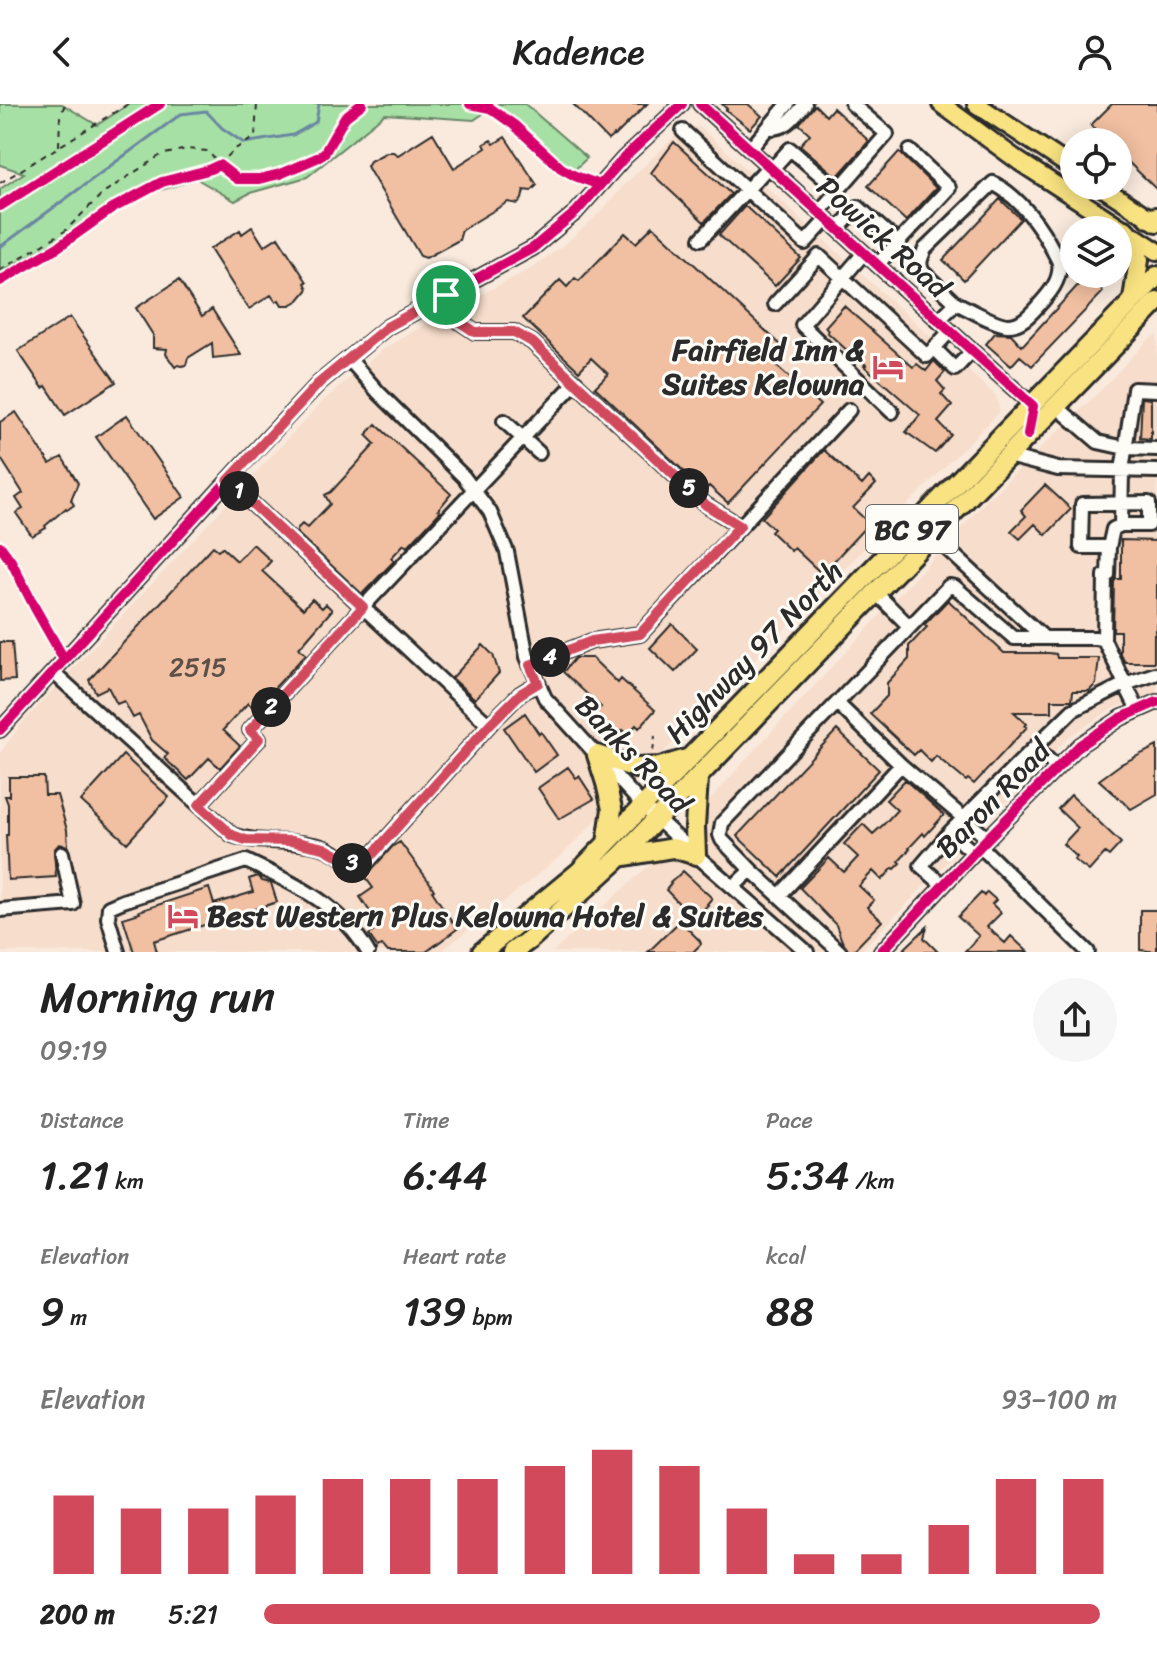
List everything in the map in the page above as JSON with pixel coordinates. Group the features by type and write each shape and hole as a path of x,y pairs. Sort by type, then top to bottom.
{"highway":[{"path":"1132,240 1139,260 1133,299"},
{"name":"Highway 97 North","path":"482,952 579,872 1157,276"},
{"name":"Highway 97 North","path":"512,952 620,857 1157,302"},
{"path":"1119,342 1157,320"},
{"path":"1028,435 1033,406"},
{"path":"597,755 636,768 660,767 690,758"},
{"path":"597,755 612,809 607,843"},
{"path":"620,857 673,848 696,855 698,778"}],"main road":[{"path":"941,104 1020,162 1103,216"},
{"path":"976,104 1060,160"},
{"path":"1123,200 1154,219"},
{"path":"1132,235 1157,251"}],"street":[{"path":"0,730 319,383 387,327 533,248 576,212 624,158 682,104"},
{"name":"Powick Road","path":"700,104 1033,406"},
{"path":"768,128 784,127 805,104"},
{"path":"683,131 805,243 838,190 887,134 852,104"},
{"path":"750,149 781,106"},
{"path":"701,239 746,189 790,149 838,190"},
{"path":"877,265 949,188 910,151"},
{"path":"993,183 1003,188 1044,233 1059,263 1057,279 1050,292 1019,323 997,323 956,303 923,272 921,257 925,249 993,183"},
{"path":"838,229 858,207 898,243"},
{"path":"864,253 802,325 892,412"},
{"path":"775,304 819,256 927,356 950,331"},
{"path":"446,295 460,322 475,332 514,332 532,342 706,505 740,526"},
{"path":"938,321 956,303"},
{"path":"934,348 952,373 972,351"},
{"name":"Banks Road","path":"349,359 474,489 490,512 507,552 527,657 545,698 643,806 804,949"},
{"path":"199,805 259,739 250,730 576,382"},
{"path":"1121,525 1122,471 1134,389 1157,390"},
{"path":"1056,406 1098,442 1125,448 1157,449"},
{"path":"530,665 592,641 640,634 849,410"},
{"path":"504,421 539,453"},
{"path":"1008,456 1058,469 1157,471"},
{"path":"228,481 489,725"},
{"path":"1109,547 1081,547 1082,504 1149,503 1149,525 1121,525 1113,529 1108,575 1105,575 1104,640 1138,710"},
{"path":"932,535 1043,637"},
{"path":"840,952 722,840 722,823 949,586 955,587 1014,638 1104,640"},
{"path":"876,593 910,627"},
{"path":"53,672 232,835 246,840 291,841 324,848 353,864 364,864 489,725 520,694 538,683"},
{"path":"943,885 921,866 950,832 1035,747 1073,710 1125,684 1155,674"},
{"name":"Baron Road","path":"881,952 1080,745 1121,718 1157,702"},
{"path":"837,703 901,765 970,822 980,846"},
{"path":"1035,747 1057,768"},
{"path":"765,914 901,765"},
{"path":"950,832 980,846 1088,952"},
{"path":"0,910 73,904 62,853"},
{"path":"118,952 108,918 109,907 246,861 320,899 358,935 368,952"},
{"path":"733,887 751,870"},
{"path":"804,949 817,931"}],"path":[{"path":"59,147 60,117 65,104"},
{"path":"0,183 128,104"},
{"path":"0,270 65,231 103,193 161,155 186,149 208,151 219,165 235,149 255,137 257,104"},
{"path":"653,751 655,736"}],"shaded area":[{"path":"687,125 701,128 996,396 1000,411 562,855 441,952 0,952 0,753 23,722 322,402 382,350 530,269 564,245"},
{"path":"1157,335 1157,693 1112,709 1070,736 860,952 553,952 660,856 988,499 1149,339"}],"green space":[{"path":"0,104 62,104 97,125 129,104 525,104 587,158 568,176 490,109 474,120 385,114 307,177 250,193 235,201 197,179 129,200 0,272 0,189 24,173 0,165"}],"building":[{"path":"573,104 647,104 608,140"},
{"path":"722,104 748,104 762,116 750,129"},
{"path":"1112,104 1157,104 1157,190 1132,166 1132,128 1094,128 1091,125"},
{"path":"815,105 826,116 833,108 869,141 837,177 800,145 810,134 799,124"},
{"path":"433,133 454,168 486,148 484,144 491,140 494,144 505,137 537,185 531,191 524,190 518,204 508,202 462,230 459,240 426,258 420,256 367,166 387,152 398,155"},
{"path":"674,142 731,194 704,222 651,173"},
{"path":"899,152 936,188 906,221 868,186"},
{"path":"1000,199 1021,219 964,280 943,260"},
{"path":"745,206 801,258 775,286 719,235"},
{"path":"653,226 783,347 771,361 820,405 728,503 709,486 706,489 690,477 595,387 608,374 591,358 579,371 523,318 560,280 567,287 575,278 579,281 625,233 636,243"},
{"path":"252,227 264,246 278,237 307,282 308,289 299,300 282,305 271,295 249,309 236,290 210,249 240,230 242,234"},
{"path":"179,280 202,316 212,309 241,355 213,358 212,343 188,358 186,365 175,367 166,354 167,349 153,348 153,335 136,308"},
{"path":"1075,288 1102,288 1103,292 1032,366 1020,356 1011,366 986,344 995,333 1011,334 1022,346"},
{"name":"Fairfield Inn & Suites Kelowna","path":"844,306 913,367 917,364 926,371 934,361 945,372 937,381 945,390 941,394 952,406 938,422 951,435 935,453 906,432 920,415 827,332 825,327"},
{"path":"70,317 116,382 65,415 18,351"},
{"path":"1142,398 1151,399 1151,439 1140,438"},
{"path":"16,412 50,464 62,457 78,483 71,500 74,505 32,536 16,513 23,509 16,498 23,493 0,457 0,422"},
{"path":"127,415 184,497 153,519 96,437"},
{"path":"376,424 451,494 438,510 440,512 407,547 404,544 391,558 394,561 362,594 297,533 297,529 302,524 307,528 330,504 325,495 375,444 366,435"},
{"path":"824,450 862,485 869,477 876,484 853,508 869,523 822,574 794,548 791,551 771,532 774,529 762,518"},
{"path":"1045,485 1071,509 1046,535 1035,524 1020,539 1011,531 1026,516 1021,510"},
{"path":"1121,540 1157,541 1154,662 1125,662 1120,654 1120,631 1113,631 1114,582 1121,579"},
{"path":"253,544 271,561 262,571 303,609 312,599 322,608 326,604 332,610 299,648 306,654 255,709 248,703 223,730 240,746 220,768 209,758 188,780 164,758 168,754 152,740 139,715 133,718 124,701 117,704 108,687 96,693 89,680 213,546 218,550 222,547 237,561"},
{"path":"948,600 1004,653 1099,658 1096,684 1089,691 1073,691 1072,700 1052,700 1052,712 1014,712 1027,727 974,784 936,756 931,762 919,750 914,755 870,714 887,696 887,683 909,659 909,646"},
{"path":"672,624 697,649 675,672 650,648"},
{"path":"0,642 12,642 15,680 0,681"},
{"path":"483,645 493,655 499,673 475,699 452,678"},
{"path":"575,658 592,658 618,683 621,679 655,710 639,728 636,725 628,734 623,730 617,737 593,716 601,707 563,672"},
{"path":"525,713 557,755 534,772 504,728"},
{"path":"837,730 879,770 780,877 737,836"},
{"path":"1157,746 1157,794 1131,809 1099,780 1121,764"},
{"path":"123,755 169,797 127,843 81,801"},
{"path":"568,767 576,778 579,776 594,799 559,819 538,788"},
{"path":"9,777 44,777 45,795 57,795 68,846 59,844 54,850 56,877 8,880 8,804 5,796 9,796"},
{"path":"905,780 944,815 925,836 923,833 899,861 901,863 882,880 873,871 859,886 874,900 867,907 882,921 850,952 836,925 800,888 829,858 844,872 858,857 844,844 863,824 873,834 884,824 897,810 886,800"},
{"path":"1071,795 1121,843 1109,856 1105,853 1089,871 1074,860 1077,857 1063,844 1078,828 1058,809"},
{"path":"400,842 430,883 457,929 426,952 388,952 382,945 378,948 369,935 374,931 369,923 375,919 360,897 373,888 365,877"},
{"path":"683,871 712,898 693,918 666,890"},
{"name":"Best Western Plus Kelowna Hotel & Suites","path":"258,876 262,881 271,883 277,902 154,941 157,952 134,952 123,918 209,888 214,904 253,892 249,879"},
{"path":"987,892 996,900 992,904 1001,913 987,927 1005,943 1011,936 1028,952 964,952 979,936 958,917 981,893 984,896"},
{"path":"1140,910 1157,910 1157,952 1140,950"},
{"path":"680,921 700,941 701,944 693,952 648,952"},
{"path":"927,927 924,938 938,952 901,952"}],"waterway":[{"path":"0,247 181,114 206,111 222,128 244,143 293,135 316,122 319,104"}],"cycle path":[{"path":"0,206 160,104"},
{"path":"0,281 58,247 113,208 162,182 219,165 237,179 259,179 280,174 319,157 345,117 362,104"},
{"path":"470,104 490,108 514,125 561,168 600,185"},
{"path":"0,730 319,383 387,327 533,248 576,212 624,158 682,104"},
{"path":"700,104 1033,406 1028,435"},
{"path":"0,546 64,659"},
{"path":"881,952 1080,745 1121,718 1157,702"}],"place":[{"name":"Fairfield Inn & Suites Kelowna","path":"888,367"},
{"name":"Best Western Plus Kelowna Hotel & Suites","path":"183,916"}],"route":[{"path":"446,295 460,322 475,332 514,332 532,342 706,505 740,526 640,634 592,641 530,665 538,683 520,694 489,725 364,864 353,864 324,848 291,841 246,840 232,835 199,805 259,739 250,730 363,607 228,481 319,383 387,327 446,295"}]}
